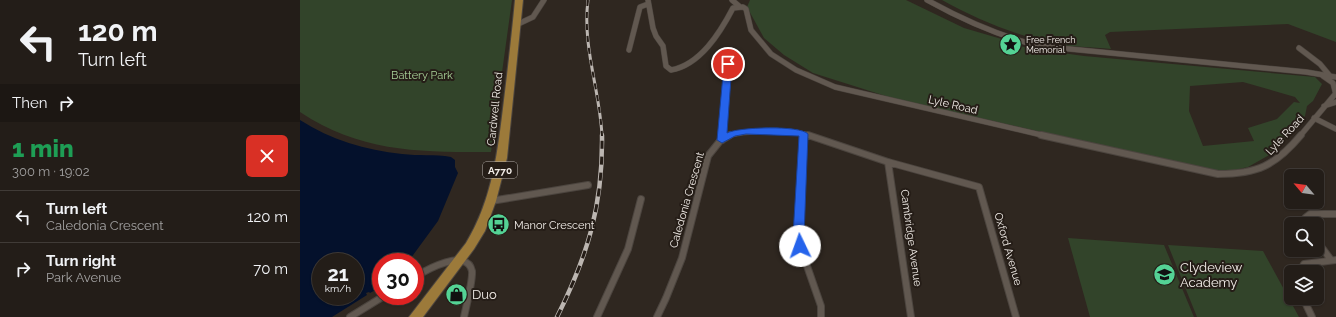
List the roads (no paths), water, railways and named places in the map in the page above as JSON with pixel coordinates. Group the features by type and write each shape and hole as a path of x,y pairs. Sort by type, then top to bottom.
{"main road":[{"name":"Cardwell Road","path":"415,317 460,261 479,231 491,201 502,158 519,0"}],"street":[{"path":"517,21 535,11 544,0"},
{"path":"732,0 739,6"},
{"name":"Lyle Road","path":"927,0 993,32 1017,41 1039,46 1306,72 1333,76"},
{"path":"629,50 640,7 648,2 653,28 656,36 663,46 666,66 674,70 683,68 691,62 722,29 733,8 739,6"},
{"name":"Lyle Road","path":"739,6 746,9 751,30 771,54 796,70 835,87 1204,172 1237,174 1254,172 1269,165 1282,156 1336,94 1333,83 1330,80 1320,75 1306,72"},
{"path":"1299,48 1320,63 1333,76"},
{"path":"722,140 728,64"},
{"path":"1324,106 1336,102"},
{"path":"1314,118 1336,129"},
{"name":"Caledonia Crescent","path":"657,317 669,293 684,250 708,156 713,147 733,133 746,131 790,132 804,134 888,162 979,187"},
{"path":"804,134 798,236 800,246 821,306 821,317"},
{"name":"Cambridge Avenue","path":"888,162 911,317"},
{"path":"491,201 588,185"},
{"name":"Oxford Avenue","path":"979,187 1016,317"},
{"path":"597,317 628,249 641,199"},
{"path":"1306,217 1310,214 1336,214"},
{"path":"1324,249 1333,260"},
{"path":"1304,265 1333,260"},
{"path":"424,272 444,263 460,261 469,264 472,267 464,317"},
{"path":"350,317 372,303"},
{"path":"1306,305 1312,317"}],"water":[{"path":"300,120 324,133 362,147 402,154 451,157 455,160 455,167 458,173 438,221 415,253 372,253 372,292 366,293 367,295 364,297 364,253 312,253 312,305 351,305 332,317 300,317"}],"railway":[{"path":"588,0 587,35 601,119 602,136"},
{"path":"557,317 577,272 592,229 600,184 602,136"}],"place":[{"name":"Free French Memorial","path":"1010,45"},
{"name":"Manor Crescent","path":"498,225"},
{"name":"Clydeview Academy","path":"1164,274"},
{"name":"Duo","path":"457,294"}],"park label":[{"name":"Battery Park","path":"422,75"}]}
